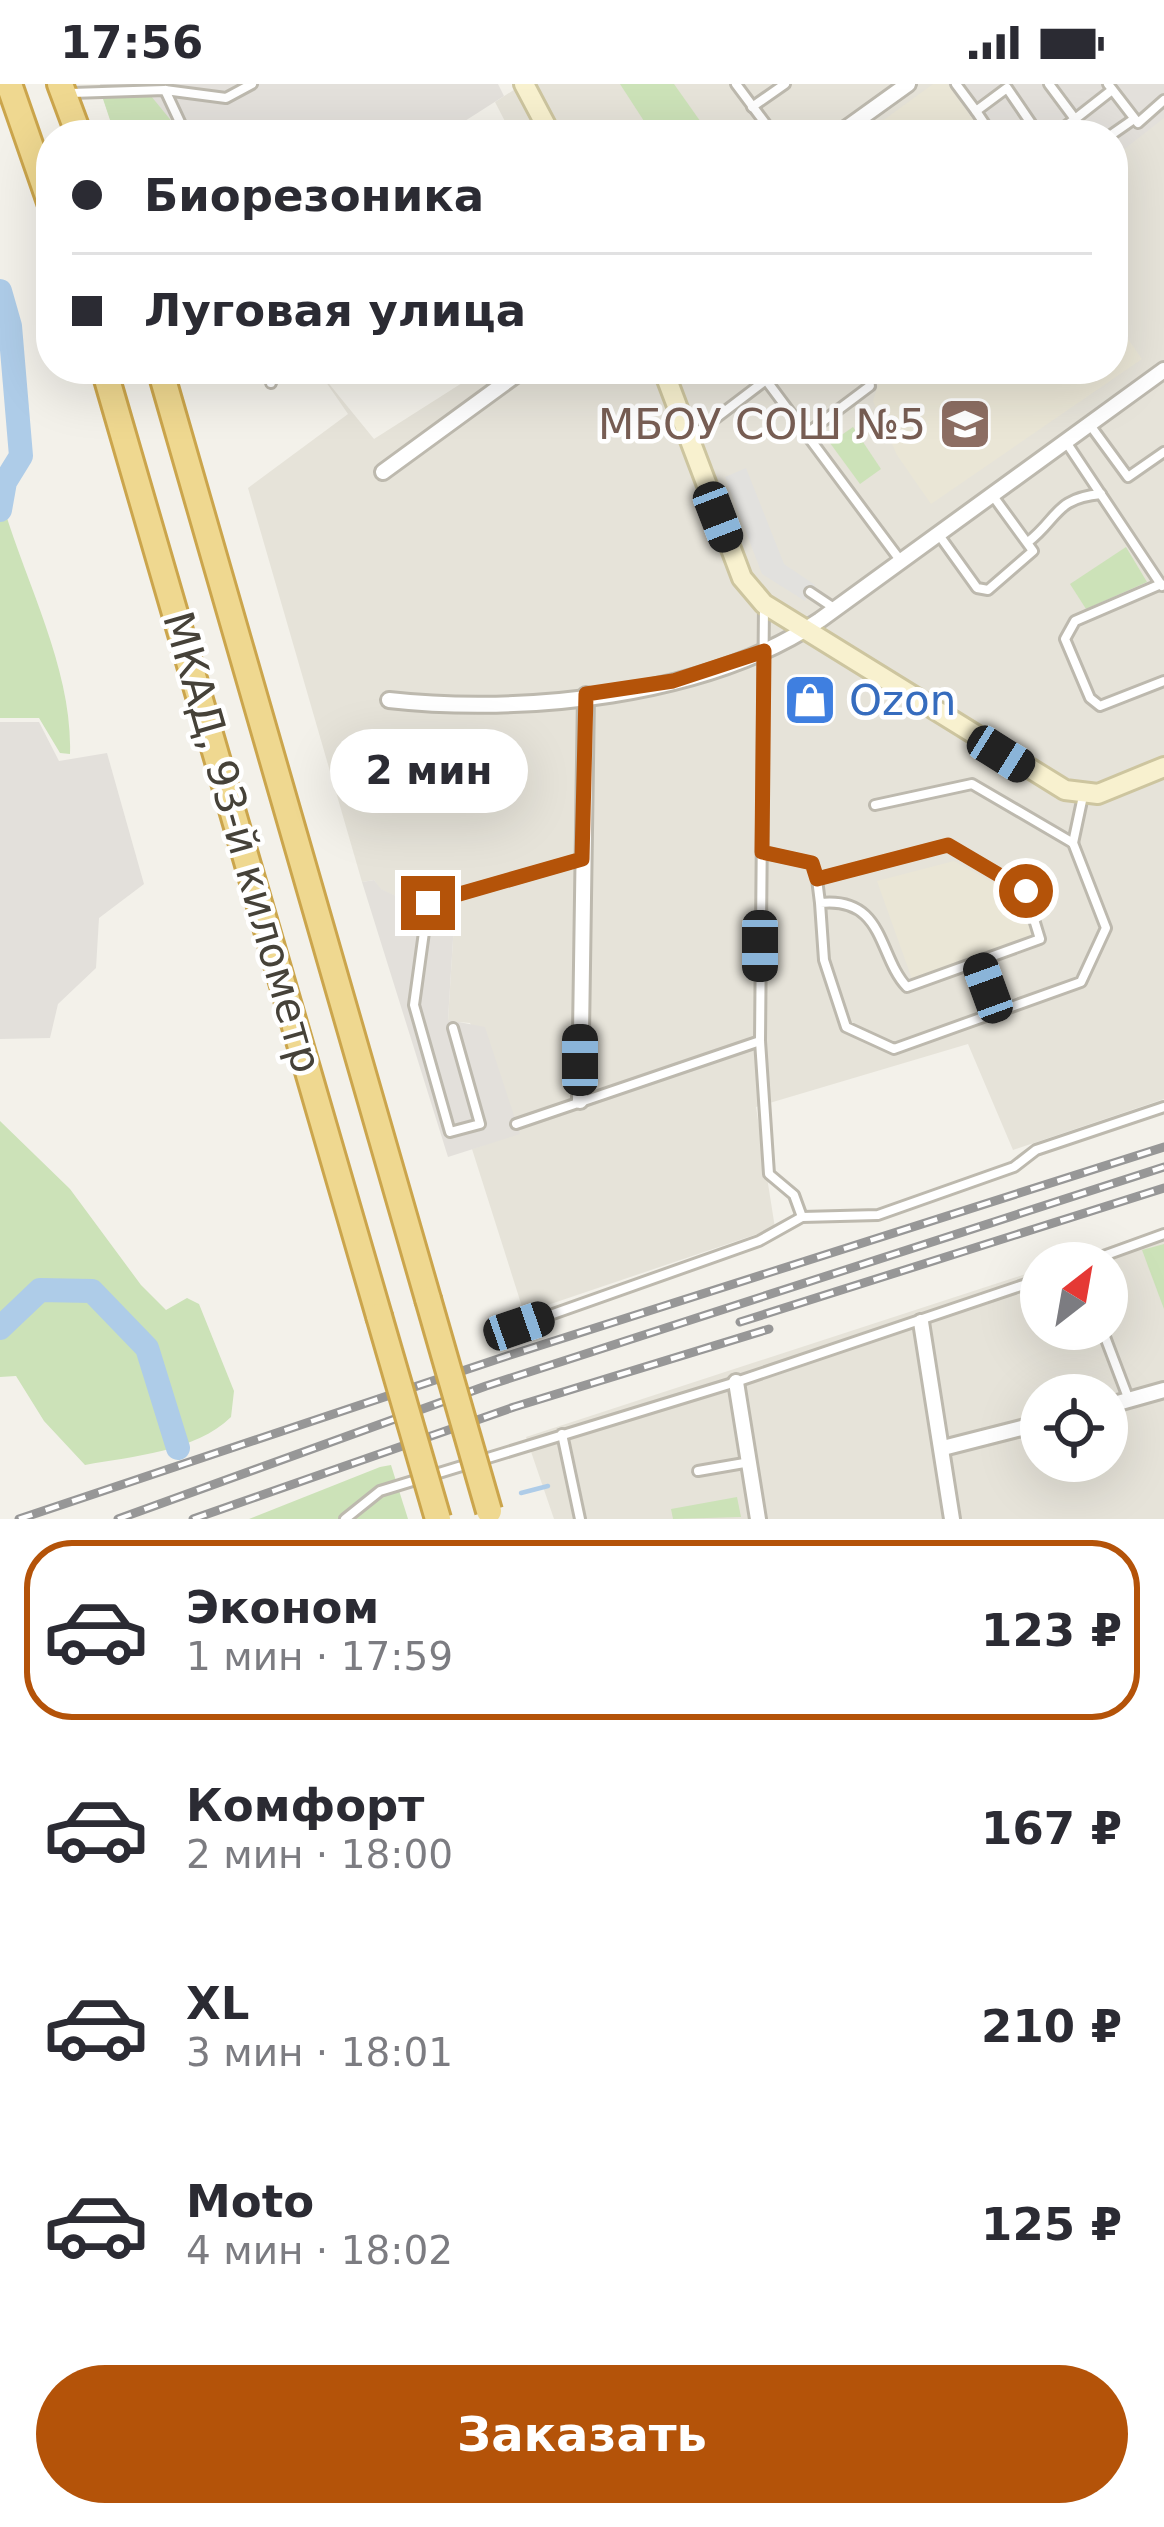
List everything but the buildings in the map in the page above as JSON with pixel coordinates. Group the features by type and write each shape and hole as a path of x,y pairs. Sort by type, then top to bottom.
{"highway":[{"path":"9,84 36,162"},
{"path":"62,89 73,120"},
{"name":"МКАД, 93-й километр","path":"108,384 438,1519"},
{"name":"МКАД, 93-й километр","path":"165,384 491,1515"}],"main road":[{"path":"529,86 544,120"},
{"path":"669,384 742,578 764,604 1044,780 1090,794 1161,773"}],"street":[{"path":"858,120 908,84"},
{"path":"388,700 465,709 586,694 673,681 764,651 836,609 1164,370"},
{"path":"383,472 503,384"},
{"path":"580,1101 586,694"},
{"path":"921,1322 952,1519"},
{"path":"736,1382 758,1519"},
{"path":"1129,1400 1164,1390"},
{"path":"944,1448 1020,1428"}],"lane":[{"path":"62,89 165,90 226,98 251,84"},
{"path":"736,84 762,120"},
{"path":"752,107 784,84"},
{"path":"956,84 982,120"},
{"path":"1049,84 1076,119 1110,87 1138,123 1164,100"},
{"path":"976,111 1006,88 1028,120"},
{"path":"165,90 179,120"},
{"path":"226,98 232,112"},
{"path":"1128,122 1134,118"},
{"path":"169,395 172,384"},
{"path":"689,438 761,384"},
{"path":"769,384 900,560"},
{"path":"806,434 870,384"},
{"path":"1090,425 1128,477 1164,452"},
{"path":"1066,442 1162,586 1075,621 1065,638 1090,698 1100,706 1164,681"},
{"path":"1028,542 1048,517 1075,497 1101,494"},
{"path":"938,533 984,592 1030,559 1028,542 993,495"},
{"path":"811,592 836,609"},
{"path":"764,604 760,1041 767,1168 771,1178 794,1196 802,1217"},
{"path":"762,852 812,863 824,960 850,1030 898,1050 1075,987 1104,939 1105,922 1073,843 973,784 875,805"},
{"path":"1073,843 1090,794"},
{"path":"817,879 953,847 1024,889 1041,934 1039,940 904,987 879,927 840,902 820,903"},
{"path":"453,1028 480,1124 465,1132 450,1132 414,1005 428,903 582,859"},
{"path":"978,961 997,1015"},
{"path":"517,1124 760,1041"},
{"path":"519,1326 759,1241 802,1217 878,1215 1014,1167 1036,1150 1164,1107"},
{"path":"1128,1247 1164,1234"},
{"path":"345,1519 380,1491 736,1382 1020,1287"},
{"path":"1110,1350 1129,1400"},
{"path":"562,1434 580,1519"},
{"path":"698,1471 750,1462"}],"shaded area":[{"path":"100,84 498,84 504,96 466,120 114,120"},
{"path":"523,84 1164,84 1164,1099 1013,1150 968,1044 756,1107 775,1228 524,1313 472,1149 519,1133 470,1023 448,1021 454,923 380,889 374,880 362,882 248,488 348,414 327,384 374,439 460,384 1128,384 1128,120 504,120 495,102"},
{"path":"933,84 948,84 973,120 884,120"},
{"path":"948,84 1164,84 1164,118 1128,146 1128,120 973,120"},
{"name":"МБОУ СОШ №5","path":"1128,339 1142,359 1128,369"},
{"name":"МБОУ СОШ №5","path":"878,384 1106,384 931,504 897,455 873,401"},
{"path":"746,468 784,564 815,585 805,601 762,574 725,477"},
{"path":"0,722 39,722 59,761 107,753 144,884 99,918 96,968 58,1004 50,1038 0,1039"},
{"path":"954,861 1020,897 1033,935 912,979 877,881"},
{"path":"374,880 381,889 454,923 448,1020 485,1027 520,1134 448,1157 362,882"},
{"path":"1164,1228 1164,1519 554,1519 526,1437 1020,1276 1020,1350 1128,1350 1128,1242 1122,1242"}],"green space":[{"path":"620,84 674,84 699,120 643,120"},
{"path":"102,96 151,96 171,120 110,120"},
{"path":"853,427 881,469 860,484 830,443"},
{"path":"0,494 55,655 69,721 70,754 60,753 39,718 0,718"},
{"path":"1126,547 1147,582 1086,609 1070,584"},
{"path":"0,1121 70,1189 141,1285 166,1310 187,1298 199,1304 234,1391 231,1417 216,1429 162,1451 85,1465 44,1421 16,1376 0,1377"},
{"path":"1164,1244 1164,1309 1142,1250"},
{"path":"391,1465 408,1519 249,1519 380,1467"},
{"path":"737,1497 741,1517 673,1519 671,1509"}],"waterway":[{"path":"0,291 10,326 21,456 5,482 0,510"},
{"path":"0,1328 40,1290 92,1291 147,1348 178,1448"},
{"path":"521,1493 548,1486"}],"railway":[{"path":"19,1519 507,1356 1164,1147"},
{"path":"118,1519 486,1386 1164,1167"},
{"path":"740,1322 1164,1188"},
{"path":"193,1519 514,1407 769,1329"}],"place":[{"name":"МБОУ СОШ №5","path":"965,424"},
{"name":"Ozon","path":"810,700"}],"route":[{"path":"428,903 582,859 586,694 673,681 764,651 762,852 812,863 817,879 948,845 1026,891"}]}
